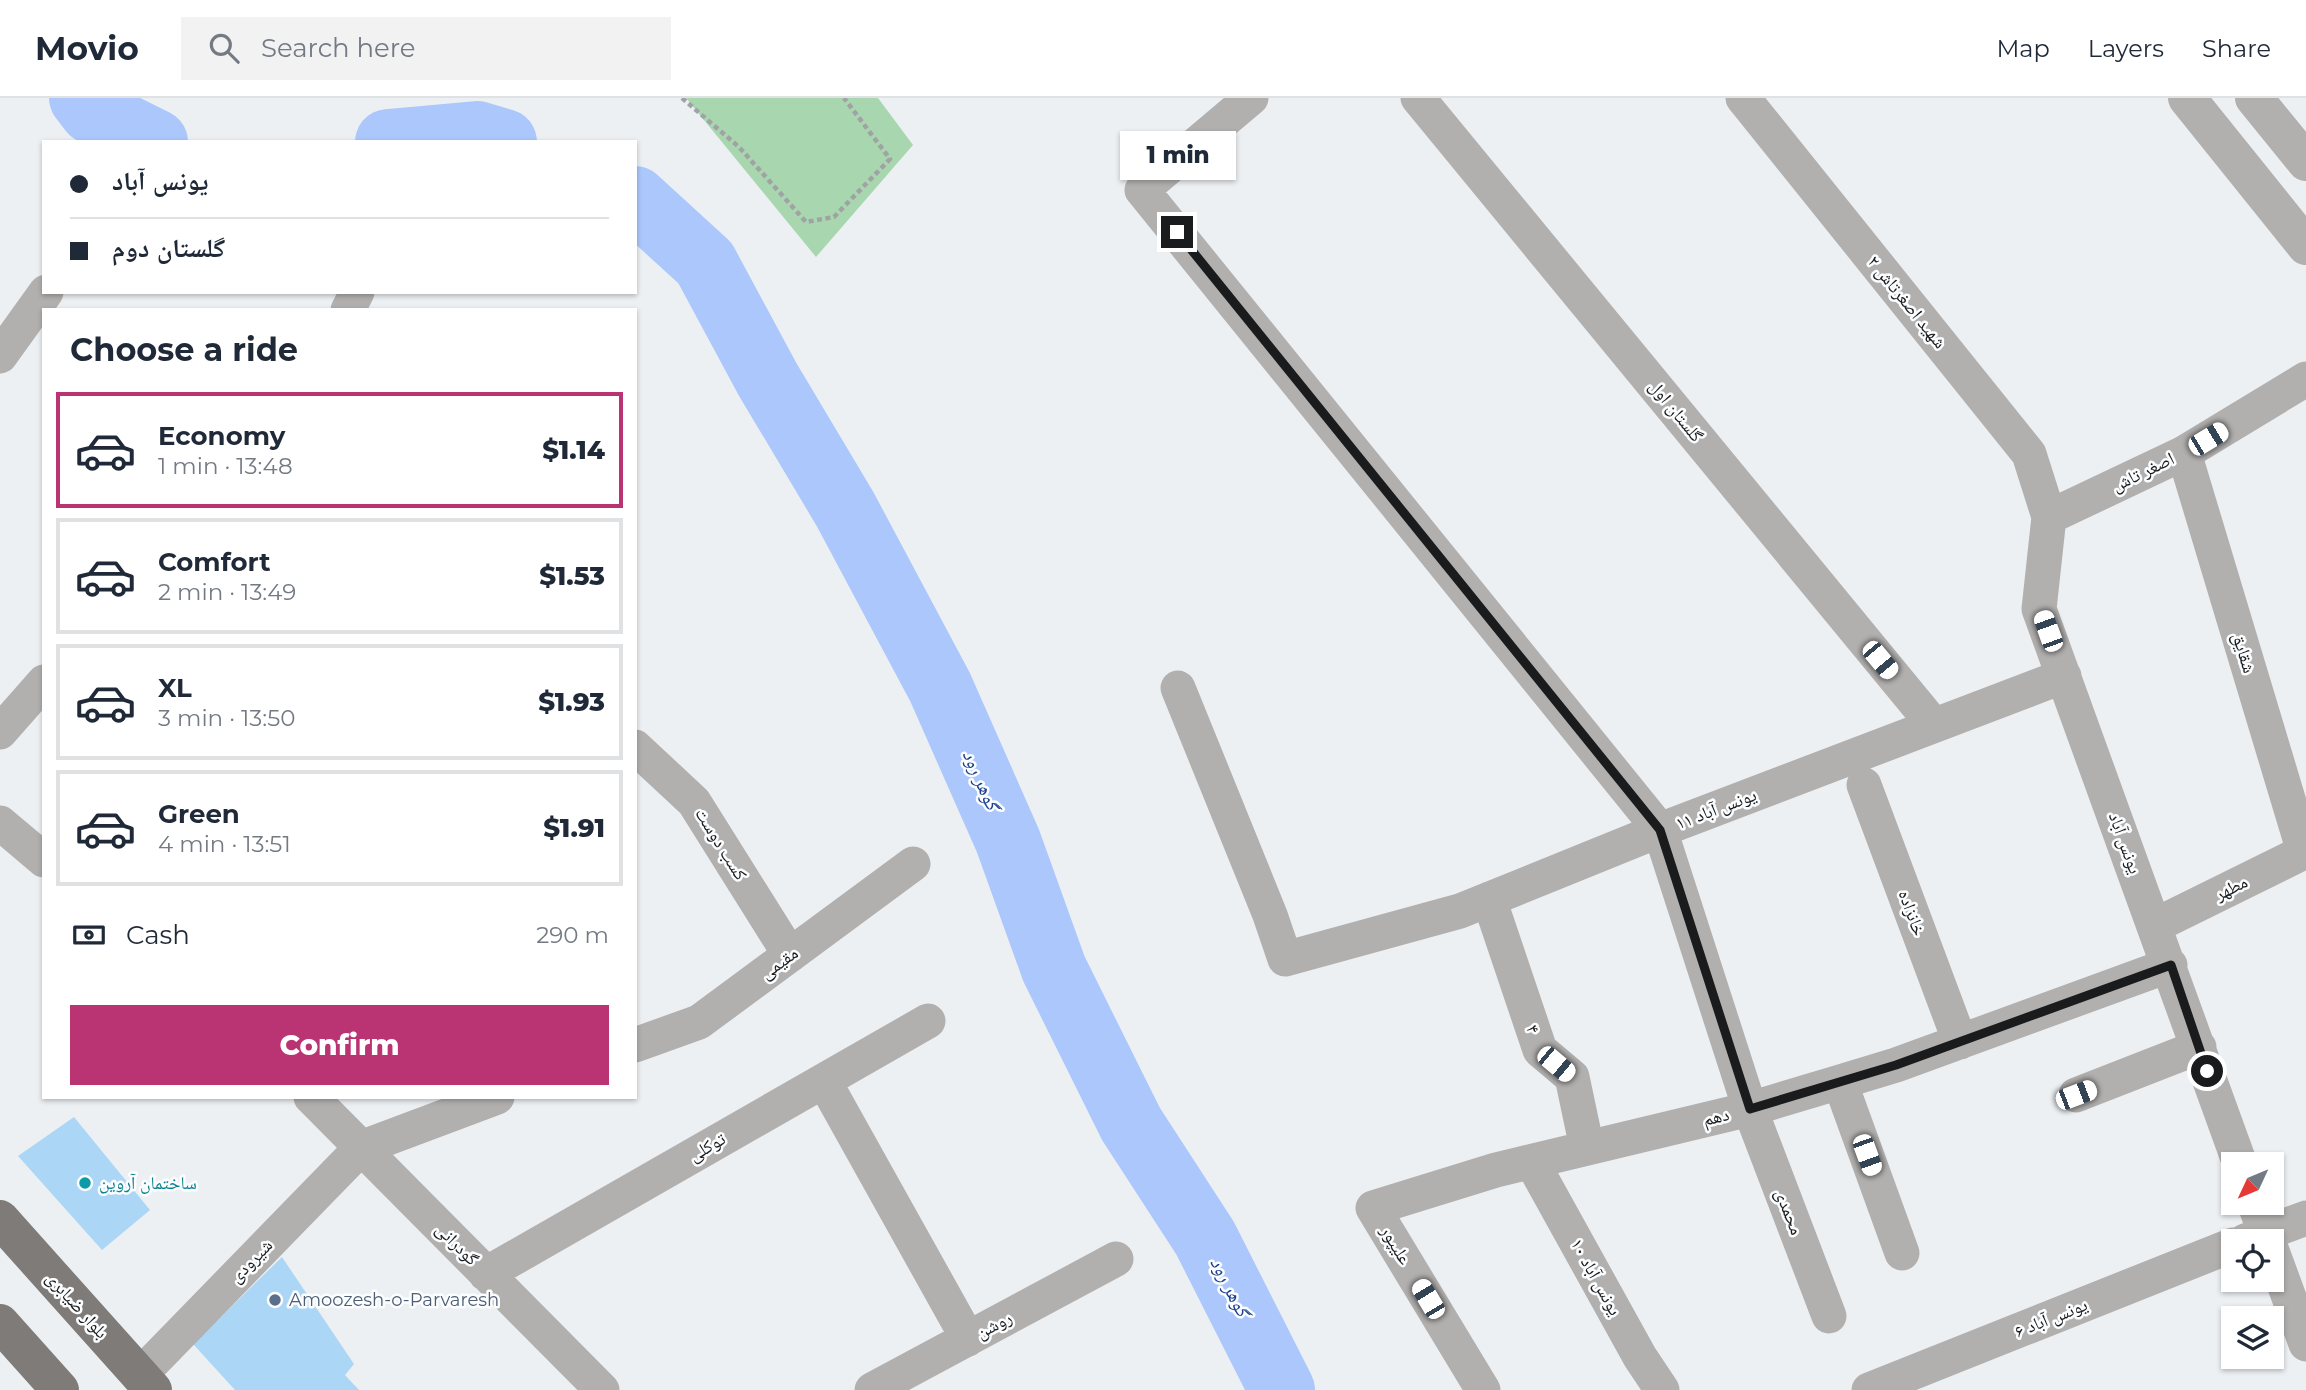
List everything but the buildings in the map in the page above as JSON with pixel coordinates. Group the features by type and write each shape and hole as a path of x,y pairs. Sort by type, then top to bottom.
{"main road":[{"name":"بلوار ضیابری","path":"0,1219 147,1383"},
{"path":"0,1323 60,1390"}],"street":[{"path":"1251,98 1142,190 1660,830"},
{"name":"گلستان اول","path":"1418,98 1933,724"},
{"name":"شهید اصغرتاش ۲","path":"1743,98 2029,454 2049,517"},
{"path":"2187,98 2306,246"},
{"path":"2254,98 2306,162"},
{"path":"1,352 44,294"},
{"name":"اصغر تاش","path":"2049,517 2184,453 2306,379"},
{"name":"شقایق","path":"2184,453 2305,852"},
{"name":"یونس آباد","path":"2049,517 2039,609 2171,965 2236,1152"},
{"name":"یونس آباد ۱۱","path":"1178,688 1270,915 1285,959 1460,911 1660,830 2064,676"},
{"path":"0,732 42,684"},
{"name":"کسب دوست","path":"637,749 694,802 790,955"},
{"name":"خانزاده","path":"1864,785 1960,1042"},
{"path":"0,823 42,858"},
{"name":"محمدی","path":"1660,830 1750,1109 1829,1316"},
{"name":"مطهر","path":"2156,925 2305,852"},
{"name":"مقیمی","path":"637,1044 699,1021 913,864"},
{"name":"۴","path":"1489,899 1540,1050 1572,1077 1587,1149"},
{"name":"دهم","path":"1373,1208 1532,1162 1750,1109 1840,1082 1960,1042 2171,965"},
{"name":"توکلی","path":"486,1274 928,1021"},
{"path":"2076,1095 2199,1047"},
{"path":"824,1081 968,1339"},
{"path":"1840,1082 1902,1253"},
{"name":"گودرانی","path":"313,1099 602,1390"},
{"path":"361,1148 492,1099"},
{"name":"شیرودی","path":"147,1383 361,1148"},
{"name":"یونس آباد ۱۰","path":"1532,1162 1640,1357 1662,1390"},
{"name":"علیپور","path":"1373,1208 1483,1390"},
{"path":"2275,1229 2306,1218"},
{"name":"یونس آباد ۶","path":"1869,1390 2221,1250"},
{"name":"روشن","path":"886,1387 1116,1259"},
{"path":"2284,1290 2306,1344"}],"path":[{"path":"682,98 739,147 806,222 834,217 890,159 844,98"}],"green space":[{"path":"686,98 878,98 913,145 816,257"}],"waterway":[{"name":"گوهر رود","path":"82,98 92,111 151,140"},
{"name":"گوهر رود","path":"410,140 477,134 497,140"},
{"name":"گوهر رود","path":"637,201 705,263 768,380 845,509 940,687 1008,841 1054,969 1131,1124 1205,1238 1282,1390"}],"place":[{"name":"ساختمان آروین","path":"85,1183"},
{"name":"Amoozesh-o-Parvaresh","path":"275,1300"}],"route":[{"path":"1177,232 1660,830 1750,1109 1896,1065 2171,965 2207,1071"}]}
